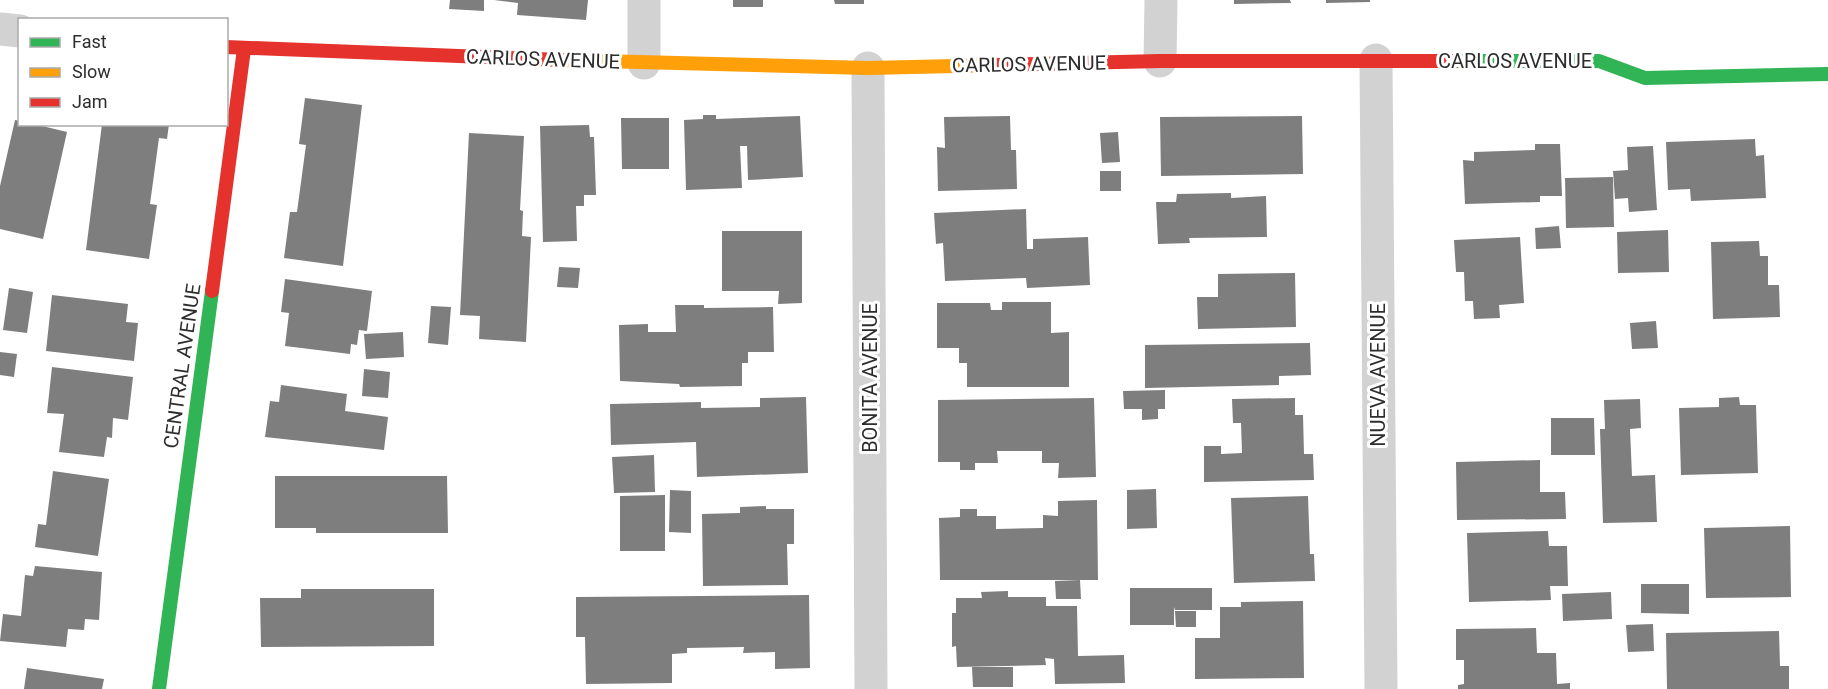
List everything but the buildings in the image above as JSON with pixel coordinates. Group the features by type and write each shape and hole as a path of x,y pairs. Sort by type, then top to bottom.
{"street":[{"path":"644,0 644,63"},
{"path":"1160,61 1161,0"},
{"path":"0,30 18,31"},
{"name":"CARLOS AVENUE","path":"228,47 644,63 868,68 1160,61 1599,61 1645,78 1828,74"},
{"name":"CENTRAL AVENUE","path":"159,689 244,49"},
{"name":"NUEVA AVENUE","path":"1376,60 1381,689"},
{"name":"BONITA AVENUE","path":"868,68 871,689"}],"traffic: fast":[{"path":"1455,61 1599,61 1645,78 1828,74"},
{"path":"159,689 212,291"}],"traffic: slow":[{"path":"562,60 868,68 999,65"}],"traffic: jam":[{"path":"228,47 562,60"},
{"path":"212,291 244,49"},
{"path":"999,65 1160,61 1455,61"}]}
